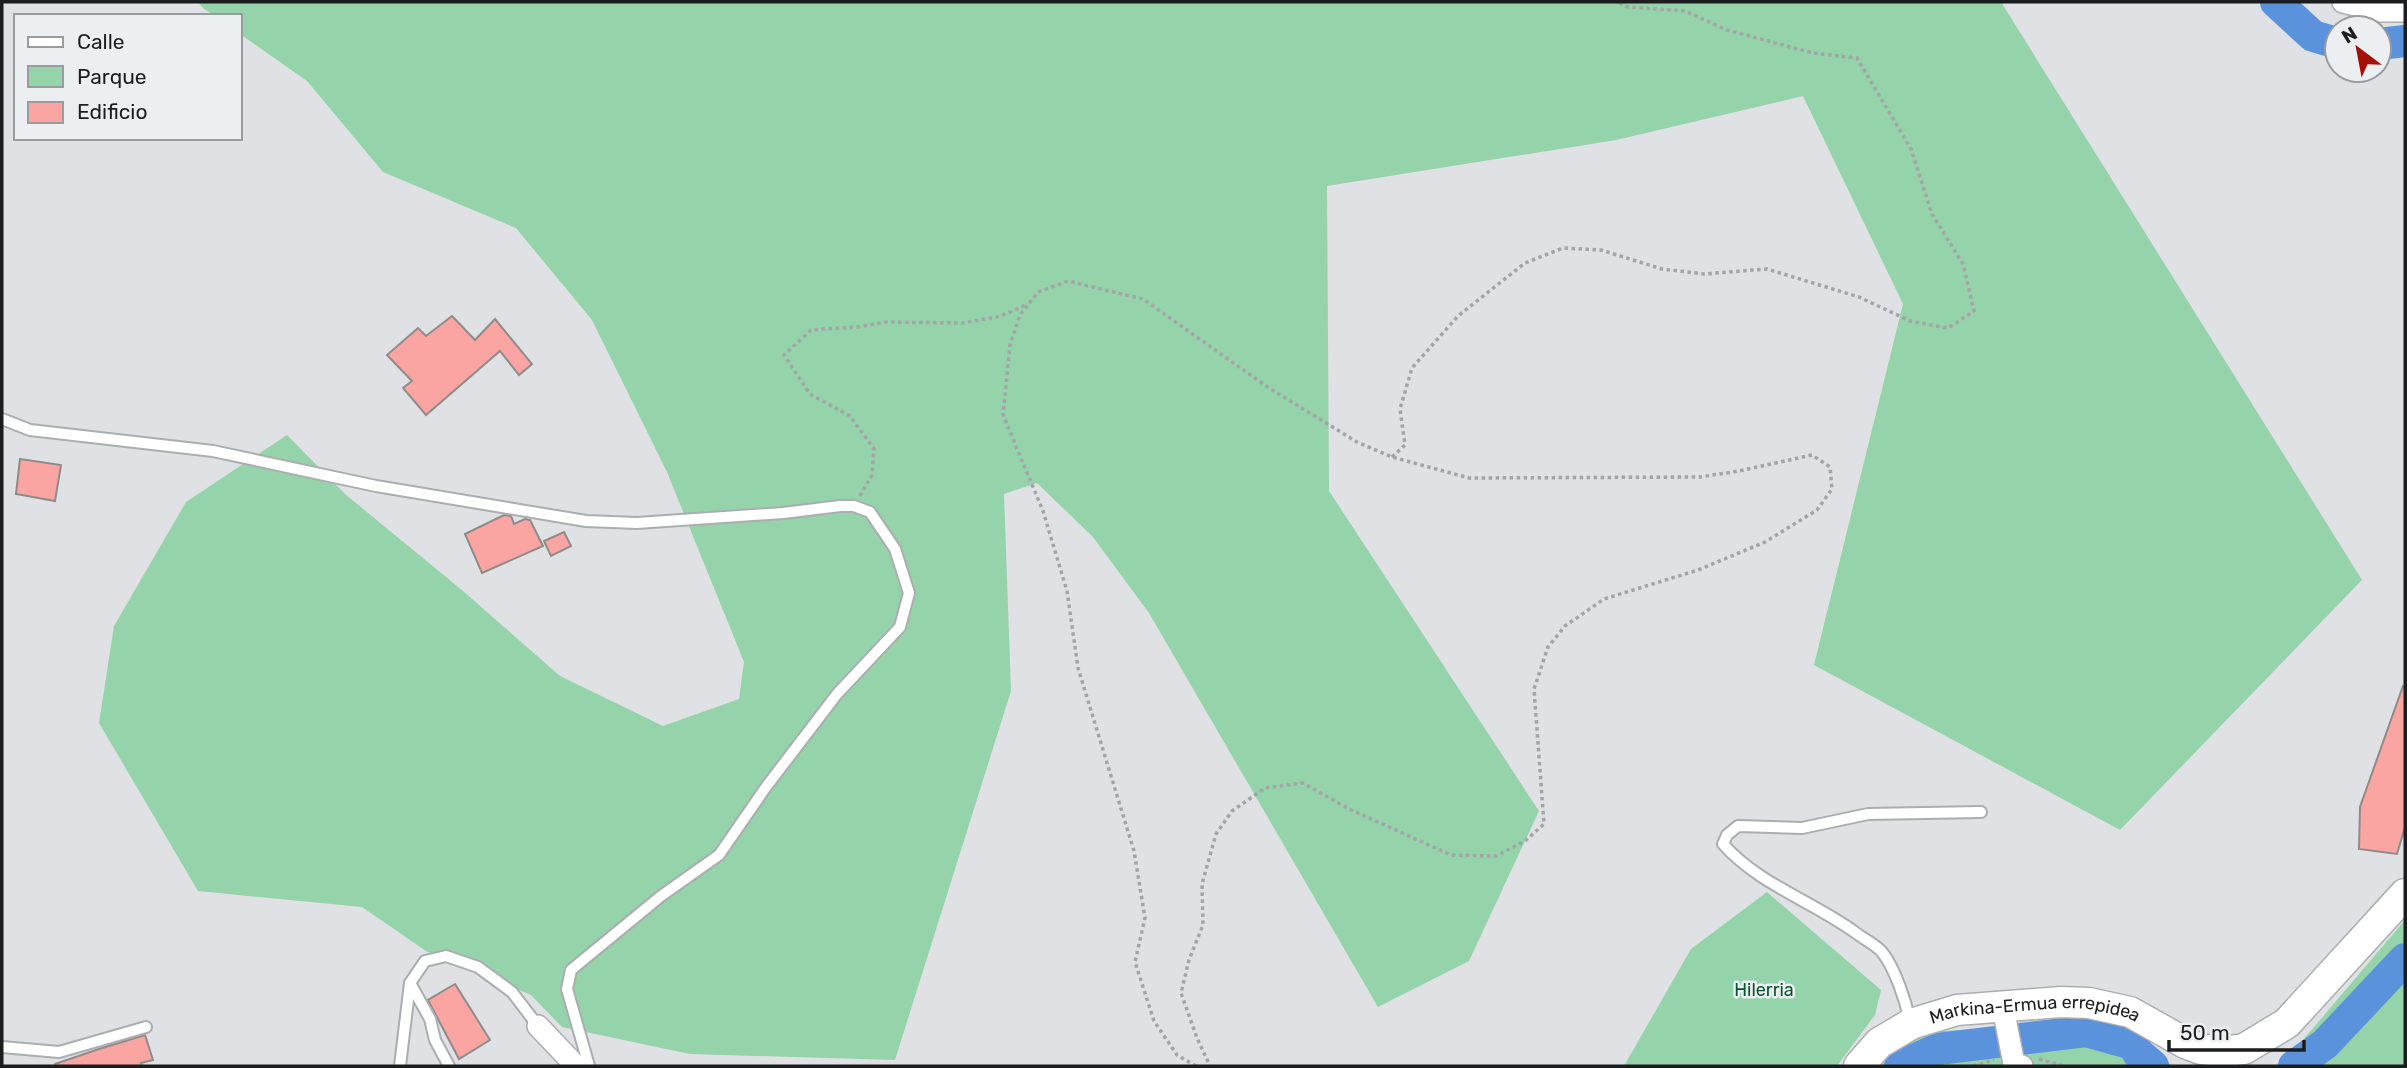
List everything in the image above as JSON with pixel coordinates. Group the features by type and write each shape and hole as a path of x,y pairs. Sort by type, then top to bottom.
{"main road":[{"name":"Markina-Ermua errepidea","path":"1859,1066 1880,1043 1910,1024 1957,1010 2004,1017 2033,1003 2089,1003 2130,1012 2201,1049 2222,1052 2244,1049 2287,1023 2405,894"}],"street":[{"path":"2343,2 2380,11 2405,11"},
{"path":"2004,1017 2017,1059"},
{"path":"538,1026 576,1066"}],"lane":[{"path":"2,419 30,429 213,451 376,486 586,521 637,523 854,506 870,512 895,549 909,593 900,627 837,694 766,787 719,855 661,896 571,970 567,989 589,1066"},
{"path":"1910,1024 1904,995 1882,953 1839,921 1774,884 1734,856 1723,844 1727,835 1738,826 1802,828 1868,814 1981,812"},
{"path":"400,1066 410,983 425,961 446,956 478,967 512,992 538,1026"},
{"path":"410,983 430,1019 435,1040 449,1066"},
{"path":"2,1047 59,1052 146,1027"}],"path":[{"path":"1392,457 1405,445 1400,409 1412,368 1458,316 1525,262 1563,248 1601,250 1662,269 1704,274 1767,270 1859,297 1910,321 1948,328 1974,311 1963,264 1932,214 1911,149 1857,58 1813,53 1727,30 1685,11 1628,7 1617,2"},
{"path":"1195,1066 1177,1055 1154,1021 1135,962 1145,918 1134,851 1078,668 1067,592 1043,511 1003,415 1010,345 1020,315 1038,292 1068,281 1143,299 1269,388 1356,442 1392,457 1469,478 1700,477 1812,455 1830,467 1832,489 1817,510 1765,542 1698,570 1604,599 1565,625 1548,647 1534,689 1544,824 1525,841 1496,856 1451,855 1349,809 1303,783 1265,789 1232,811 1216,834 1202,884 1203,925 1189,960 1181,993 1210,1066"},
{"path":"854,506 872,475 874,449 850,416 810,394 785,355 811,330 886,322 963,323 1001,316 1030,303"}],"green space":[{"path":"198,2 2001,2 2362,580 2120,830 1814,665 1903,304 1803,96 1616,140 1327,186 1329,491 1539,811 1469,961 1378,1007 1149,613 1093,537 1037,483 1004,494 1011,691 895,1060 690,1054 562,1027 531,995 426,951 362,907 198,891 99,723 114,626 186,502 287,435 345,494 463,591 560,676 663,726 739,699 744,662 667,472 592,320 516,228 383,172 307,81 242,35 242,14 215,14"},
{"name":"Hilerria","path":"1767,892 1881,990 1875,1015 1837,1066 1624,1066 1691,949"},
{"path":"2405,920 2405,1066 2278,1066 2286,1060"},
{"path":"2129,1023 2172,1066 1881,1066 1921,1032"}],"building":[{"path":"452,316 475,340 495,319 532,364 519,375 500,351 426,415 403,388 412,381 387,355 418,328 426,336"},
{"path":"20,459 61,465 55,501 16,494"},
{"path":"504,515 511,516 514,524 525,519 530,520 543,546 482,573 465,534"},
{"path":"564,532 571,546 551,556 544,541"},
{"path":"2403,686 2405,827 2397,854 2359,849 2360,807"},
{"path":"455,984 490,1040 459,1059 428,1000"},
{"path":"145,1035 153,1060 141,1063 142,1066 55,1066 55,1064"}],"waterway":[{"path":"2276,2 2313,36 2323,39"},
{"path":"2393,42 2405,41"},
{"path":"2294,1066 2325,1044 2405,959"},
{"path":"1900,1066 1938,1049 2086,1031 2133,1044 2138,1053 2153,1066"}]}
